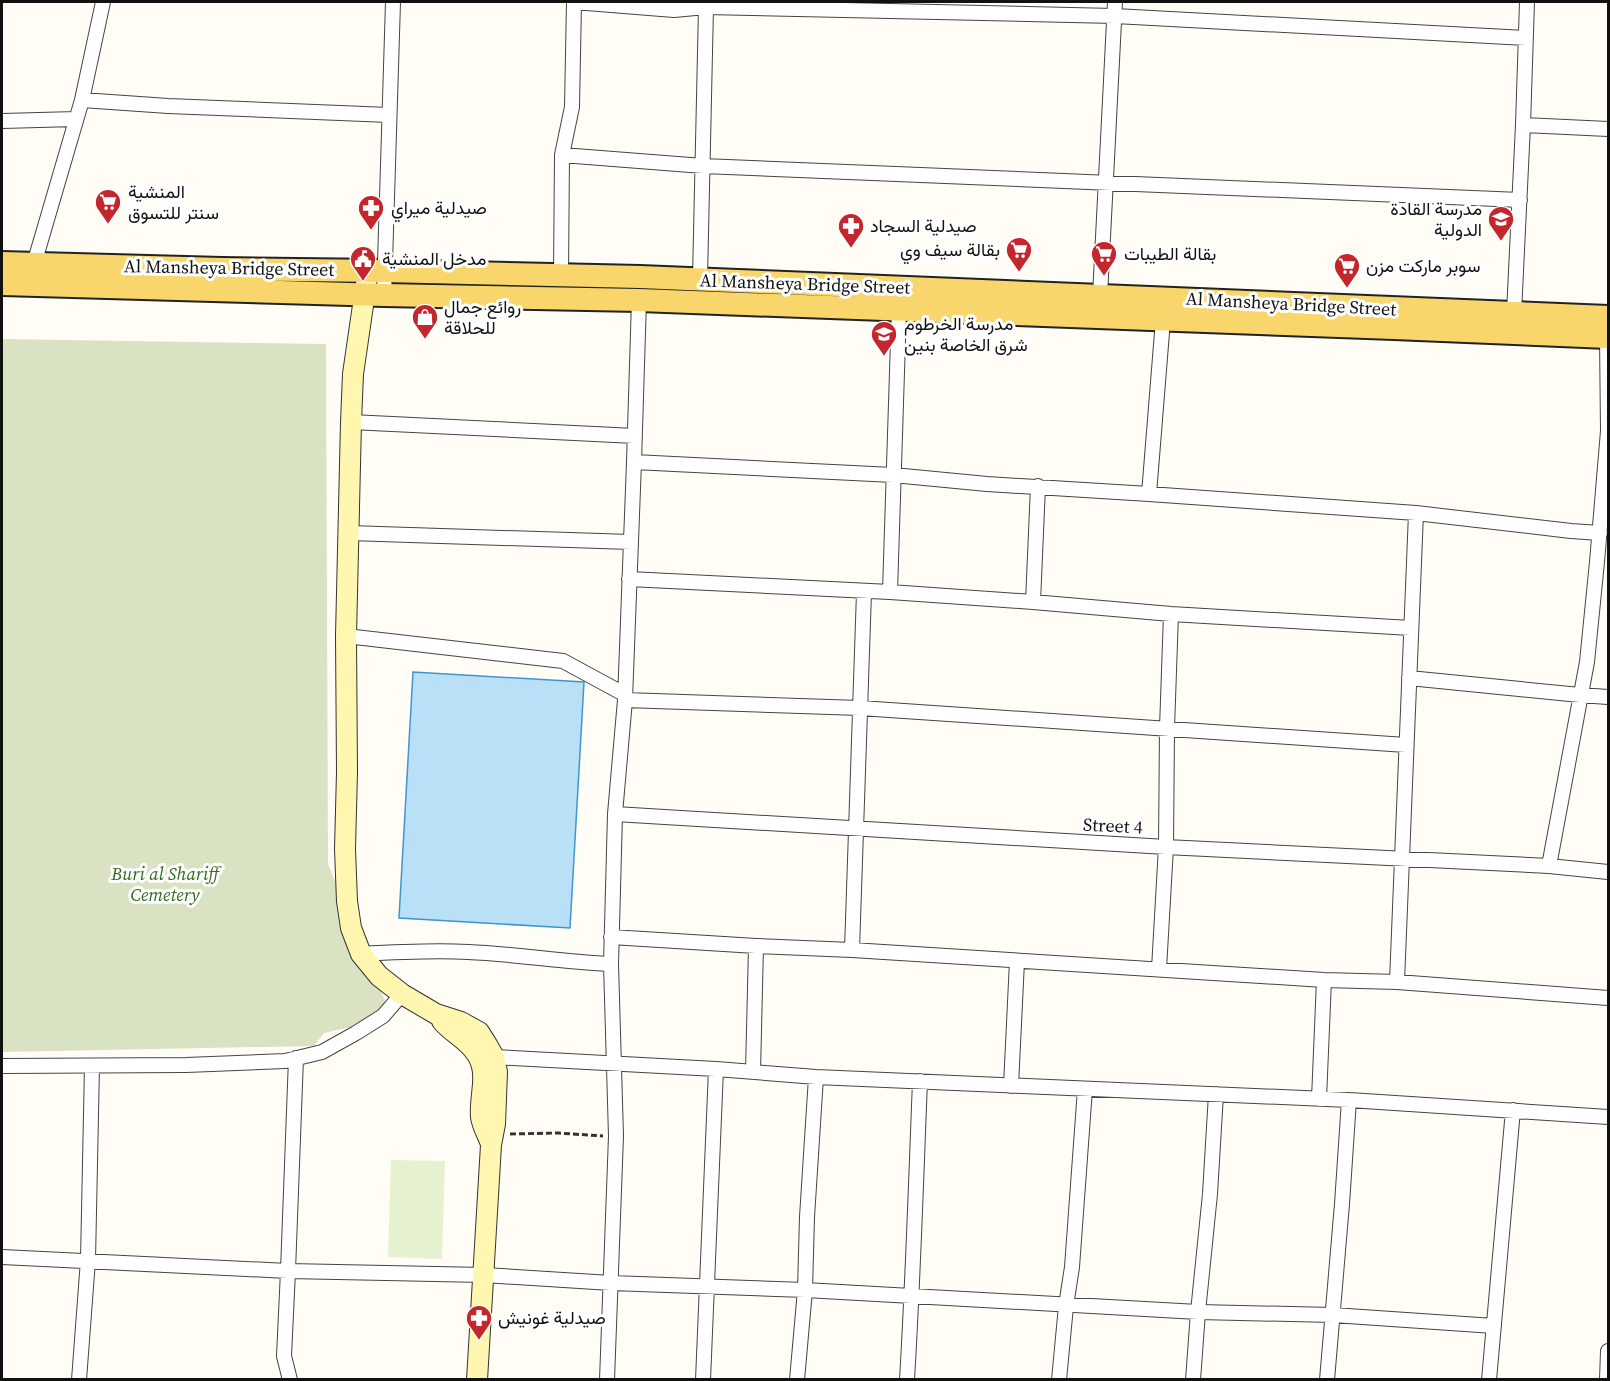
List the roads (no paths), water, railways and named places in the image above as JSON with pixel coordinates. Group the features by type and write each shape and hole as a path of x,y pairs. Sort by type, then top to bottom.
{"main road":[{"name":"Al Mansheya Bridge Street","path":"2,263 700,279 1514,313 1608,331"},
{"path":"376,271 374,295 353,374 345,636 346,893 351,928 361,954 378,976 402,994 436,1014 461,1022 479,1032 494,1057 497,1072 495,1124 492,1140 477,1380"},
{"name":"Al Mansheya Bridge Street","path":"2,284 639,300 1394,328 1608,331"},
{"path":"436,1014 446,1026 476,1052 482,1064 484,1082 481,1118 492,1140"}],"street":[{"path":"34,264 82,100 103,2"},
{"path":"376,271 389,115 393,2"},
{"path":"561,275 562,155 572,106 574,2 674,10 706,7 1114,16 1526,38"},
{"path":"1100,296 1115,2"},
{"path":"1514,313 1527,2"},
{"path":"700,279 706,7"},
{"path":"82,100 389,115"},
{"path":"2,121 76,119"},
{"path":"1523,124 1608,129"},
{"path":"562,155 703,166 1520,200"},
{"path":"607,1380 616,1136 611,937 615,814 624,697 631,542 639,300"},
{"path":"891,592 899,309"},
{"path":"1149,494 1163,320"},
{"path":"1549,866 1587,662 1600,533 1605,517 1608,331"},
{"path":"351,422 635,436"},
{"path":"634,462 893,474 987,484 1416,513 1600,533"},
{"path":"1033,602 1038,486"},
{"path":"1397,982 1416,513"},
{"path":"349,533 631,542"},
{"path":"629,579 891,592 1171,614 1410,628"},
{"path":"852,950 864,592"},
{"path":"1159,969 1166,847 1171,614"},
{"path":"345,636 562,661 624,697 860,708 1406,745"},
{"path":"1409,678 1608,696"},
{"name":"Street 4","path":"615,814 1166,847 1549,866 1608,872"},
{"path":"611,937 1324,980 1397,982 1608,998"},
{"path":"753,1071 756,946"},
{"path":"361,954 421,951 466,952 611,964"},
{"path":"1011,1086 1017,962"},
{"path":"1319,1099 1324,980"},
{"path":"2,1066 285,1061 322,1052 370,1025 383,1016 402,994"},
{"path":"494,1057 753,1071 816,1077 1349,1100 1608,1117"},
{"path":"290,1380 284,1356 296,1058"},
{"path":"79,1380 88,1260 92,1066"},
{"path":"704,1380 716,1069"},
{"path":"797,1380 805,1290 816,1077"},
{"path":"907,1380 920,1082"},
{"path":"1059,1380 1072,1267 1085,1089"},
{"path":"1193,1380 1210,1194 1216,1095"},
{"path":"1327,1380 1349,1100"},
{"path":"1489,1380 1513,1110"},
{"path":"2,1257 288,1271 484,1275 1198,1312 1332,1315 1494,1326"},
{"path":"1607,1380 1608,1351"}],"water":[{"path":"413,672 584,682 570,928 399,918"}],"place":[{"name":"المنشية سنتر للتسوق","path":"108,225"},
{"name":"صيدلية ميراي","path":"371,231"},
{"name":"مدرسة القادة الدولية","path":"1501,242"},
{"name":"صيدلية السجاد","path":"851,249"},
{"name":"بقالة سيف وي","path":"1019,273"},
{"name":"بقالة الطيبات","path":"1104,277"},
{"name":"مدخل المنشية","path":"363,282"},
{"name":"سوبر ماركت مزن","path":"1347,289"},
{"name":"روائع جمال للحلاقة","path":"425,340"},
{"name":"مدرسة الخرطوم شرق الخاصة بنين","path":"884,357"},
{"name":"صيدلية غونيش","path":"479,1341"}],"park label":[{"name":"Buri al Shariff Cemetery","path":"165,884"}]}
